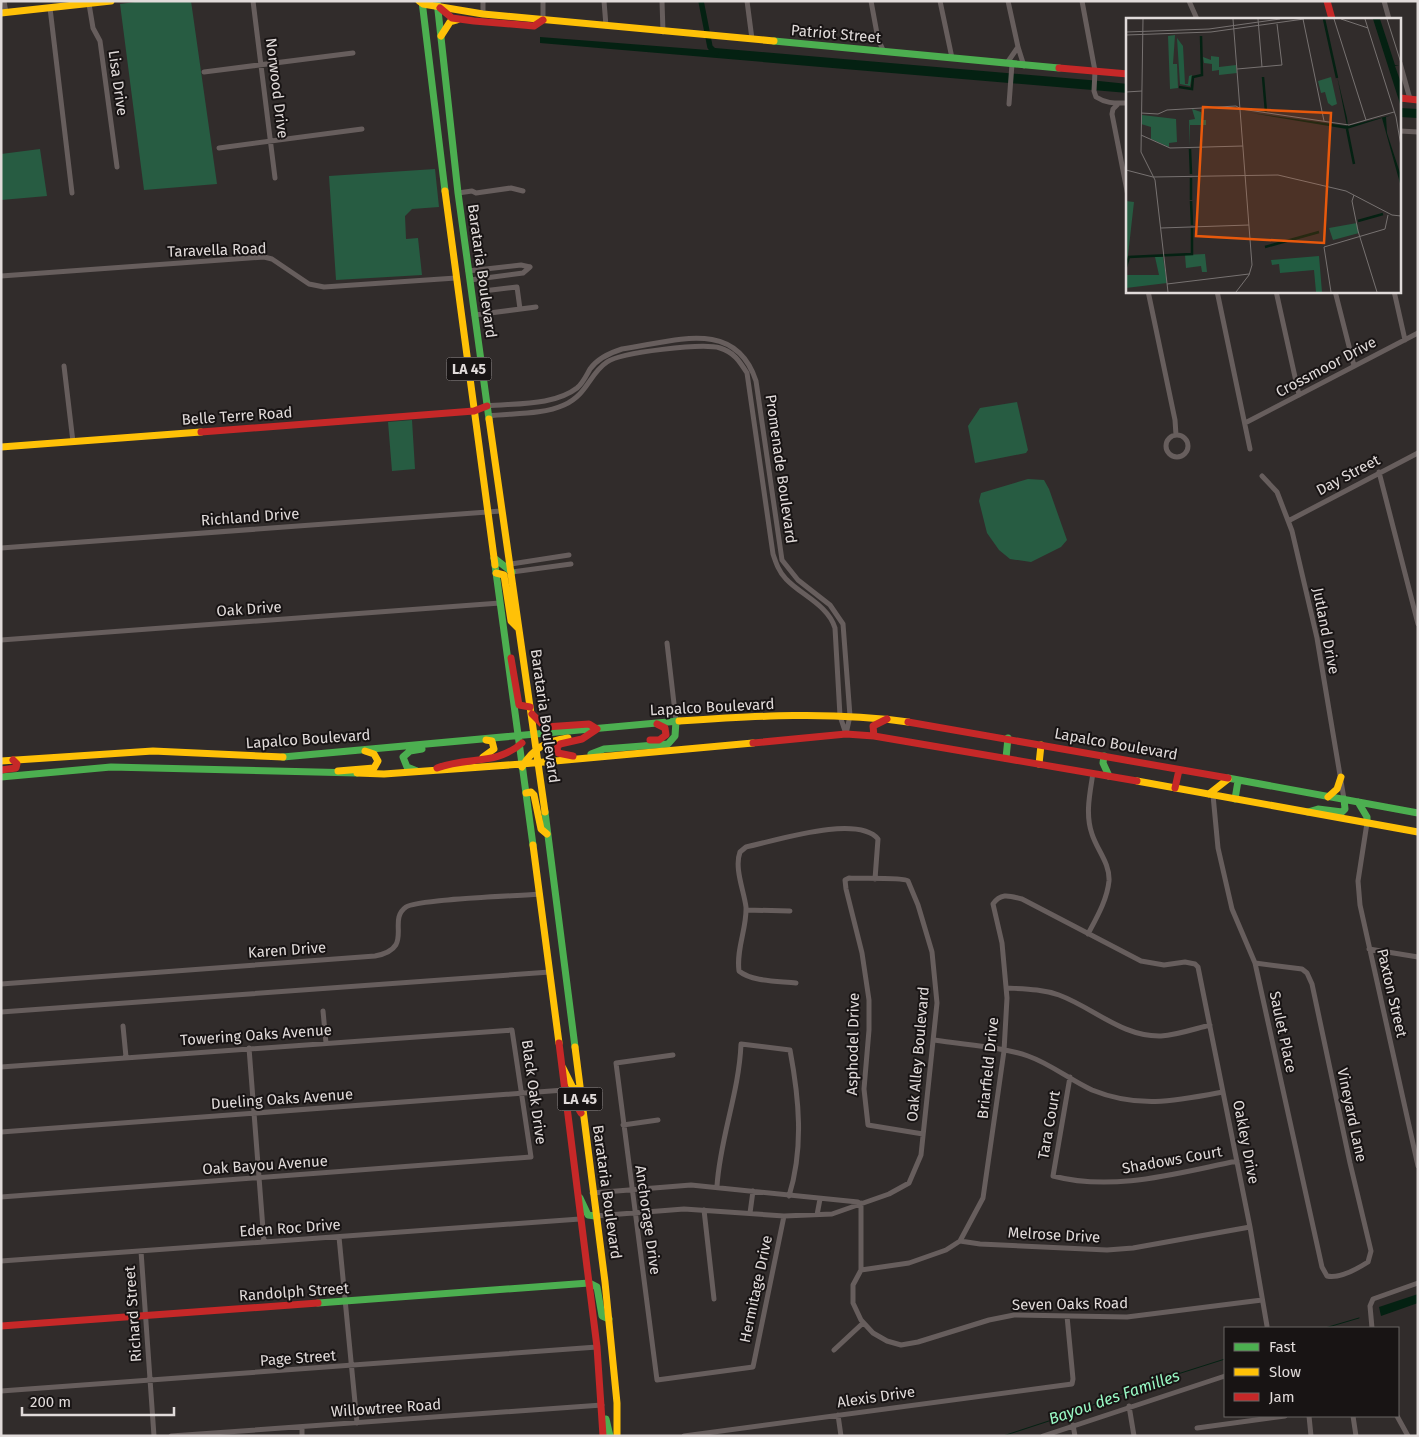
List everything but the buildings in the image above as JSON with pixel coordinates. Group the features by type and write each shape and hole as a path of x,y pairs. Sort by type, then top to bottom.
{"main road":[{"path":"4,13 111,1"},
{"path":"1327,1 1332,18"},
{"name":"Patriot Street","path":"421,2 483,14 952,58 1095,75 1126,74"},
{"name":"Barataria Boulevard","path":"421,2 454,264 548,955 597,1347 603,1436"},
{"name":"Patriot Street","path":"437,4 452,18 534,26 543,20"},
{"name":"Barataria Boulevard","path":"437,4 468,271 501,511 511,564 518,628 531,709 532,735 536,747 609,1319 617,1403 617,1436"},
{"path":"441,36 450,22 461,19"},
{"path":"454,264 470,280"},
{"path":"456,278 472,293"},
{"path":"474,411 486,406"},
{"path":"474,411 488,416"},
{"name":"Belle Terre Road","path":"1,447 474,411"},
{"path":"494,558 512,572"},
{"path":"496,573 502,572 504,575 510,621 518,628"},
{"path":"507,652 513,662 519,705 521,707 531,709 545,726 589,724 597,729 577,741 560,744 557,752 584,758 604,749 668,744 675,736 676,721"},
{"name":"Lapalco Boulevard","path":"1,761 153,751 274,758 360,749 486,740 676,721 850,716 889,718 1008,738 1418,813"},
{"path":"874,736 873,726 889,718"},
{"path":"624,747 639,742 664,738 665,728 656,724"},
{"name":"Lapalco Boulevard","path":"1,777 111,767 324,774 420,772 523,765 584,758 759,744 846,734 874,736 1006,758 1418,832"},
{"path":"431,771 454,761 477,760 514,752 532,735"},
{"path":"523,765 536,747 549,740 587,736"},
{"path":"1006,758 1008,738"},
{"path":"477,760 494,749 492,741 486,740"},
{"path":"420,772 404,764 403,757 405,754 453,742"},
{"path":"1039,764 1041,744"},
{"path":"324,774 349,769 374,768 378,765 374,754 360,749"},
{"path":"1104,756 1109,776"},
{"path":"1,770 16,768 17,764 13,760"},
{"path":"1175,788 1179,770"},
{"path":"1328,797 1337,789 1341,777"},
{"path":"1211,794 1228,779"},
{"path":"1235,799 1238,781"},
{"path":"526,793 531,792 534,796 541,829 547,834"},
{"path":"1306,812 1318,809 1342,812 1344,800"},
{"path":"1358,802 1367,817 1367,824"},
{"path":"538,881 555,896"},
{"path":"540,894 556,909"},
{"path":"548,955 564,970"},
{"path":"550,972 566,985"},
{"path":"561,1065 569,1078 570,1084 573,1088 579,1089"},
{"path":"564,1090 582,1114"},
{"path":"577,1192 586,1212 595,1216"},
{"path":"589,1283 597,1287 602,1316 609,1319"},
{"name":"Randolph Street","path":"1,1326 589,1283"},
{"path":"602,1408 610,1436"}],"street":[{"path":"4,1 4,13"},
{"name":"Norwood Drive","path":"253,1 275,178"},
{"path":"483,1 483,14"},
{"path":"543,1 543,20"},
{"path":"604,1 606,26"},
{"path":"662,1 663,32"},
{"path":"747,1 752,40"},
{"path":"871,1 878,38 884,52"},
{"path":"940,1 952,58"},
{"path":"1008,1 1024,66"},
{"path":"1082,1 1095,75 1094,91 1096,98 1103,102 1118,105 1126,103"},
{"path":"1190,1 1197,18"},
{"path":"1384,1 1389,18"},
{"name":"Lisa Drive","path":"89,4 93,28 100,41 117,167"},
{"path":"50,8 72,193"},
{"path":"1009,104 1010,66 1018,47"},
{"path":"204,72 353,53"},
{"path":"1402,68 1414,99"},
{"path":"1118,105 1113,109 1112,114 1126,186"},
{"path":"219,148 362,129"},
{"path":"1402,130 1418,132"},
{"path":"458,193 472,191 476,193 511,188 523,191"},
{"name":"Taravella Road","path":"1,276 264,258 272,259 309,284 324,287 456,278"},
{"path":"468,271 521,265 530,267 523,274 470,280"},
{"path":"485,314 483,291 517,287 520,309"},
{"path":"1148,292 1175,420 1176,435"},
{"path":"1216,292 1250,449"},
{"path":"1276,292 1299,395"},
{"path":"1335,292 1354,366"},
{"path":"1394,292 1405,340"},
{"path":"474,315 536,307"},
{"name":"Crossmoor Drive","path":"1245,423 1418,333"},
{"name":"Promenade Boulevard","path":"486,406 549,400 569,393 578,387 596,362 610,352 622,349 707,338 722,341 734,348 748,362 756,381 782,560 798,580 830,605 842,624 850,716 846,734"},
{"name":"Promenade Boulevard","path":"488,416 550,410 565,404 582,394 598,370 607,362 619,356 698,346 721,348 732,354 747,373 773,554 777,566 784,578 829,616 835,628 840,716 846,734"},
{"path":"64,366 73,442"},
{"path":"1176,435 1184,437 1188,445 1185,453 1178,456 1170,454 1166,446 1168,439 1176,435"},
{"name":"Day Street","path":"1290,520 1418,453"},
{"path":"1379,472 1418,624"},
{"name":"Jutland Drive","path":"1262,476 1277,492 1290,520 1317,638 1344,800"},
{"name":"Richland Drive","path":"1,548 501,511"},
{"path":"511,564 569,555"},
{"path":"512,572 571,564"},
{"name":"Oak Drive","path":"1,640 500,603"},
{"path":"667,643 676,721"},
{"path":"1088,934 1102,908 1109,880 1106,865 1095,842 1089,820 1093,774"},
{"name":"Saulet Place","path":"1211,794 1218,848 1232,909 1255,963 1322,1267 1327,1276 1332,1277 1355,1270 1368,1262"},
{"name":"Paxton Street","path":"1367,824 1358,881 1360,905 1418,1166"},
{"path":"796,983 742,974 739,970 738,952 746,910 738,863 740,852 746,847 829,829 867,831 875,836 878,846 875,879"},
{"name":"Oak Alley Boulevard","path":"595,1216 635,1212 704,1210 784,1216 832,1214 888,1194 909,1183 921,1155 938,1002 936,972 918,905 908,881 904,878 875,879"},
{"name":"Asphodel Drive","path":"875,879 845,880 862,953 869,1000 869,1030 864,1090 868,1125 923,1134"},
{"name":"Karen Drive","path":"1,984 375,956 393,950 398,942 400,913 407,906 426,902 540,894"},
{"name":"Briarfield Drive","path":"960,1241 977,1213 986,1186 1004,1051 1007,988 1002,942 993,904 1000,896 1006,895 1022,899 1088,934"},
{"path":"746,910 790,911"},
{"name":"Oakley Drive","path":"1088,934 1141,961 1164,965 1185,962 1195,964 1198,967 1250,1227 1267,1326"},
{"path":"1370,949 1418,957"},
{"name":"Vineyard Lane","path":"1255,963 1302,969 1307,973 1312,984 1350,1163 1371,1251 1368,1262"},
{"path":"1,1012 550,972"},
{"path":"1007,988 1046,990 1080,1005 1121,1028 1149,1034 1175,1034 1210,1024"},
{"path":"323,1011 326,1043"},
{"path":"123,1026 126,1057"},
{"name":"Towering Oaks Avenue","path":"1,1067 512,1030"},
{"name":"Black Oak Drive","path":"512,1030 531,1157"},
{"path":"934,1040 1028,1056 1092,1090 1128,1100 1150,1103 1178,1101 1223,1092"},
{"path":"717,1186 722,1149 739,1077 741,1044 790,1050 800,1119 794,1180 789,1196"},
{"path":"249,1048 264,1242"},
{"name":"Anchorage Drive","path":"673,1055 616,1063 657,1380 753,1367"},
{"name":"Tara Court","path":"1053,1176 1070,1077"},
{"name":"Dueling Oaks Avenue","path":"1,1132 564,1090"},
{"path":"623,1125 658,1120"},
{"name":"Oak Bayou Avenue","path":"1,1197 260,1179 531,1157"},
{"name":"Shadows Court","path":"1053,1176 1065,1180 1133,1181 1237,1161"},
{"name":"Oak Alley Boulevard","path":"592,1192 691,1185 717,1186 861,1203"},
{"path":"750,1213 753,1191"},
{"path":"817,1215 820,1199"},
{"name":"Seven Oaks Road","path":"861,1203 860,1270 853,1285 853,1303 863,1323 873,1333 887,1341 901,1345 918,1342 989,1320 1014,1315 1128,1317 1262,1300"},
{"path":"704,1210 714,1299"},
{"name":"Hermitage Drive","path":"753,1367 784,1216"},
{"name":"Eden Roc Drive","path":"1,1261 580,1219"},
{"name":"Melrose Drive","path":"960,1241 980,1244 1107,1250 1133,1248 1250,1227"},
{"path":"339,1237 357,1423"},
{"path":"860,1270 909,1264 931,1257 960,1241"},
{"name":"Richard Street","path":"141,1251 154,1436"},
{"path":"1372,1327 1370,1306 1373,1299 1418,1283"},
{"name":"Alexis Drive","path":"684,1436 1072,1384 1074,1379 1067,1316"},
{"path":"834,1350 863,1323"},
{"name":"Page Street","path":"1,1391 597,1347"},
{"path":"1043,1436 1224,1376"},
{"path":"1130,1406 1134,1436"},
{"name":"Willowtree Road","path":"171,1436 602,1408"},
{"path":"838,1415 841,1436"},
{"path":"1197,1428 1278,1417"},
{"path":"1308,1417 1312,1436"},
{"path":"1353,1417 1356,1436"},
{"path":"1398,1417 1408,1436"},
{"path":"1074,1425 1075,1436"},
{"path":"302,1427 302,1436"}],"shaded area":[{"path":"142,1 191,1 217,184 144,190 120,4"},
{"path":"540,37 708,50 715,48 1126,84 1126,93 540,43"},
{"path":"1402,108 1418,109 1418,118 1402,117"},
{"path":"40,149 47,196 1,200 1,154"},
{"path":"435,169 439,207 412,209 405,216 406,239 418,238 422,275 336,280 329,176"},
{"path":"1017,402 1028,450 1026,453 975,463 968,426 980,408"},
{"path":"412,420 415,469 392,471 388,422"},
{"path":"1028,479 1044,480 1067,540 1061,547 1031,562 1010,559 999,550 987,533 979,501 981,493"},
{"path":"1418,1294 1418,1303 1381,1316 1379,1307"}],"waterway":[{"path":"701,1 710,47 716,53"},
{"name":"Bayou des Familles","path":"1328,1327 1359,1318"},
{"name":"Bayou des Familles","path":"1003,1436 1061,1417 1162,1379 1224,1359"}],"traffic: fast":[{"path":"422,1 445,191"},
{"path":"437,1 458,193 489,419"},
{"path":"774,41 1059,68"},
{"path":"494,558 512,572"},
{"path":"495,565 533,845"},
{"path":"591,754 604,749 668,744 675,736 676,721"},
{"path":"283,757 679,721"},
{"path":"1006,758 1008,738"},
{"path":"417,771 407,767 403,757 410,751 422,749"},
{"path":"1104,756 1103,763 1109,776"},
{"path":"1,777 111,767 357,773"},
{"path":"1228,778 1418,813"},
{"path":"1235,799 1238,781"},
{"path":"1308,812 1318,809 1342,812 1345,809 1344,799"},
{"path":"1358,802 1367,817 1367,823"},
{"path":"545,812 575,1047"},
{"path":"580,1198 588,1215 595,1216"},
{"path":"318,1303 589,1283"},
{"path":"589,1283 597,1287 602,1316 609,1319"},
{"path":"606,1419 610,1436"}],"traffic: slow":[{"path":"1,13 111,1"},
{"path":"419,1 423,4 483,14 774,41"},
{"path":"441,36 450,22 457,20"},
{"path":"445,191 495,565"},
{"path":"489,419 545,812"},
{"path":"1,447 201,432"},
{"path":"496,573 504,575 511,621 518,628"},
{"path":"679,721 765,716 851,716 908,722"},
{"path":"522,767 526,760 541,746 568,738"},
{"path":"483,757 494,749 492,741 486,740"},
{"path":"357,773 384,774 522,764 753,743"},
{"path":"1039,764 1041,745"},
{"path":"1,761 153,751 283,757"},
{"path":"338,771 374,768 378,761 374,754 365,751"},
{"path":"1328,797 1337,789 1341,777"},
{"path":"1209,794 1228,779"},
{"path":"1137,781 1418,832"},
{"path":"526,793 531,792 534,795 541,829 547,834"},
{"path":"533,845 559,1043"},
{"path":"575,1047 605,1282 617,1403 617,1436"},
{"path":"563,1068 573,1088 579,1089"}],"traffic: jam":[{"path":"1327,1 1332,18"},
{"path":"440,8 452,18 474,21 534,26 543,20"},
{"path":"1059,68 1126,74"},
{"path":"1402,98 1418,100"},
{"path":"201,432 474,411 487,406"},
{"path":"511,658 519,705 530,707"},
{"path":"532,714 545,727 589,724 597,729 582,739 560,744 557,748 558,753 573,756"},
{"path":"874,736 873,726 887,719"},
{"path":"908,722 1228,778"},
{"path":"650,740 659,740 666,735 665,728 657,724"},
{"path":"753,743 846,734 874,736 1137,781"},
{"path":"437,768 448,764 492,758 502,755 522,743"},
{"path":"1,770 16,768 17,764 13,760"},
{"path":"1175,788 1179,770"},
{"path":"559,1043 597,1347 603,1436"},
{"path":"564,1090 569,1093 581,1113"},
{"path":"1,1326 318,1303"}]}
